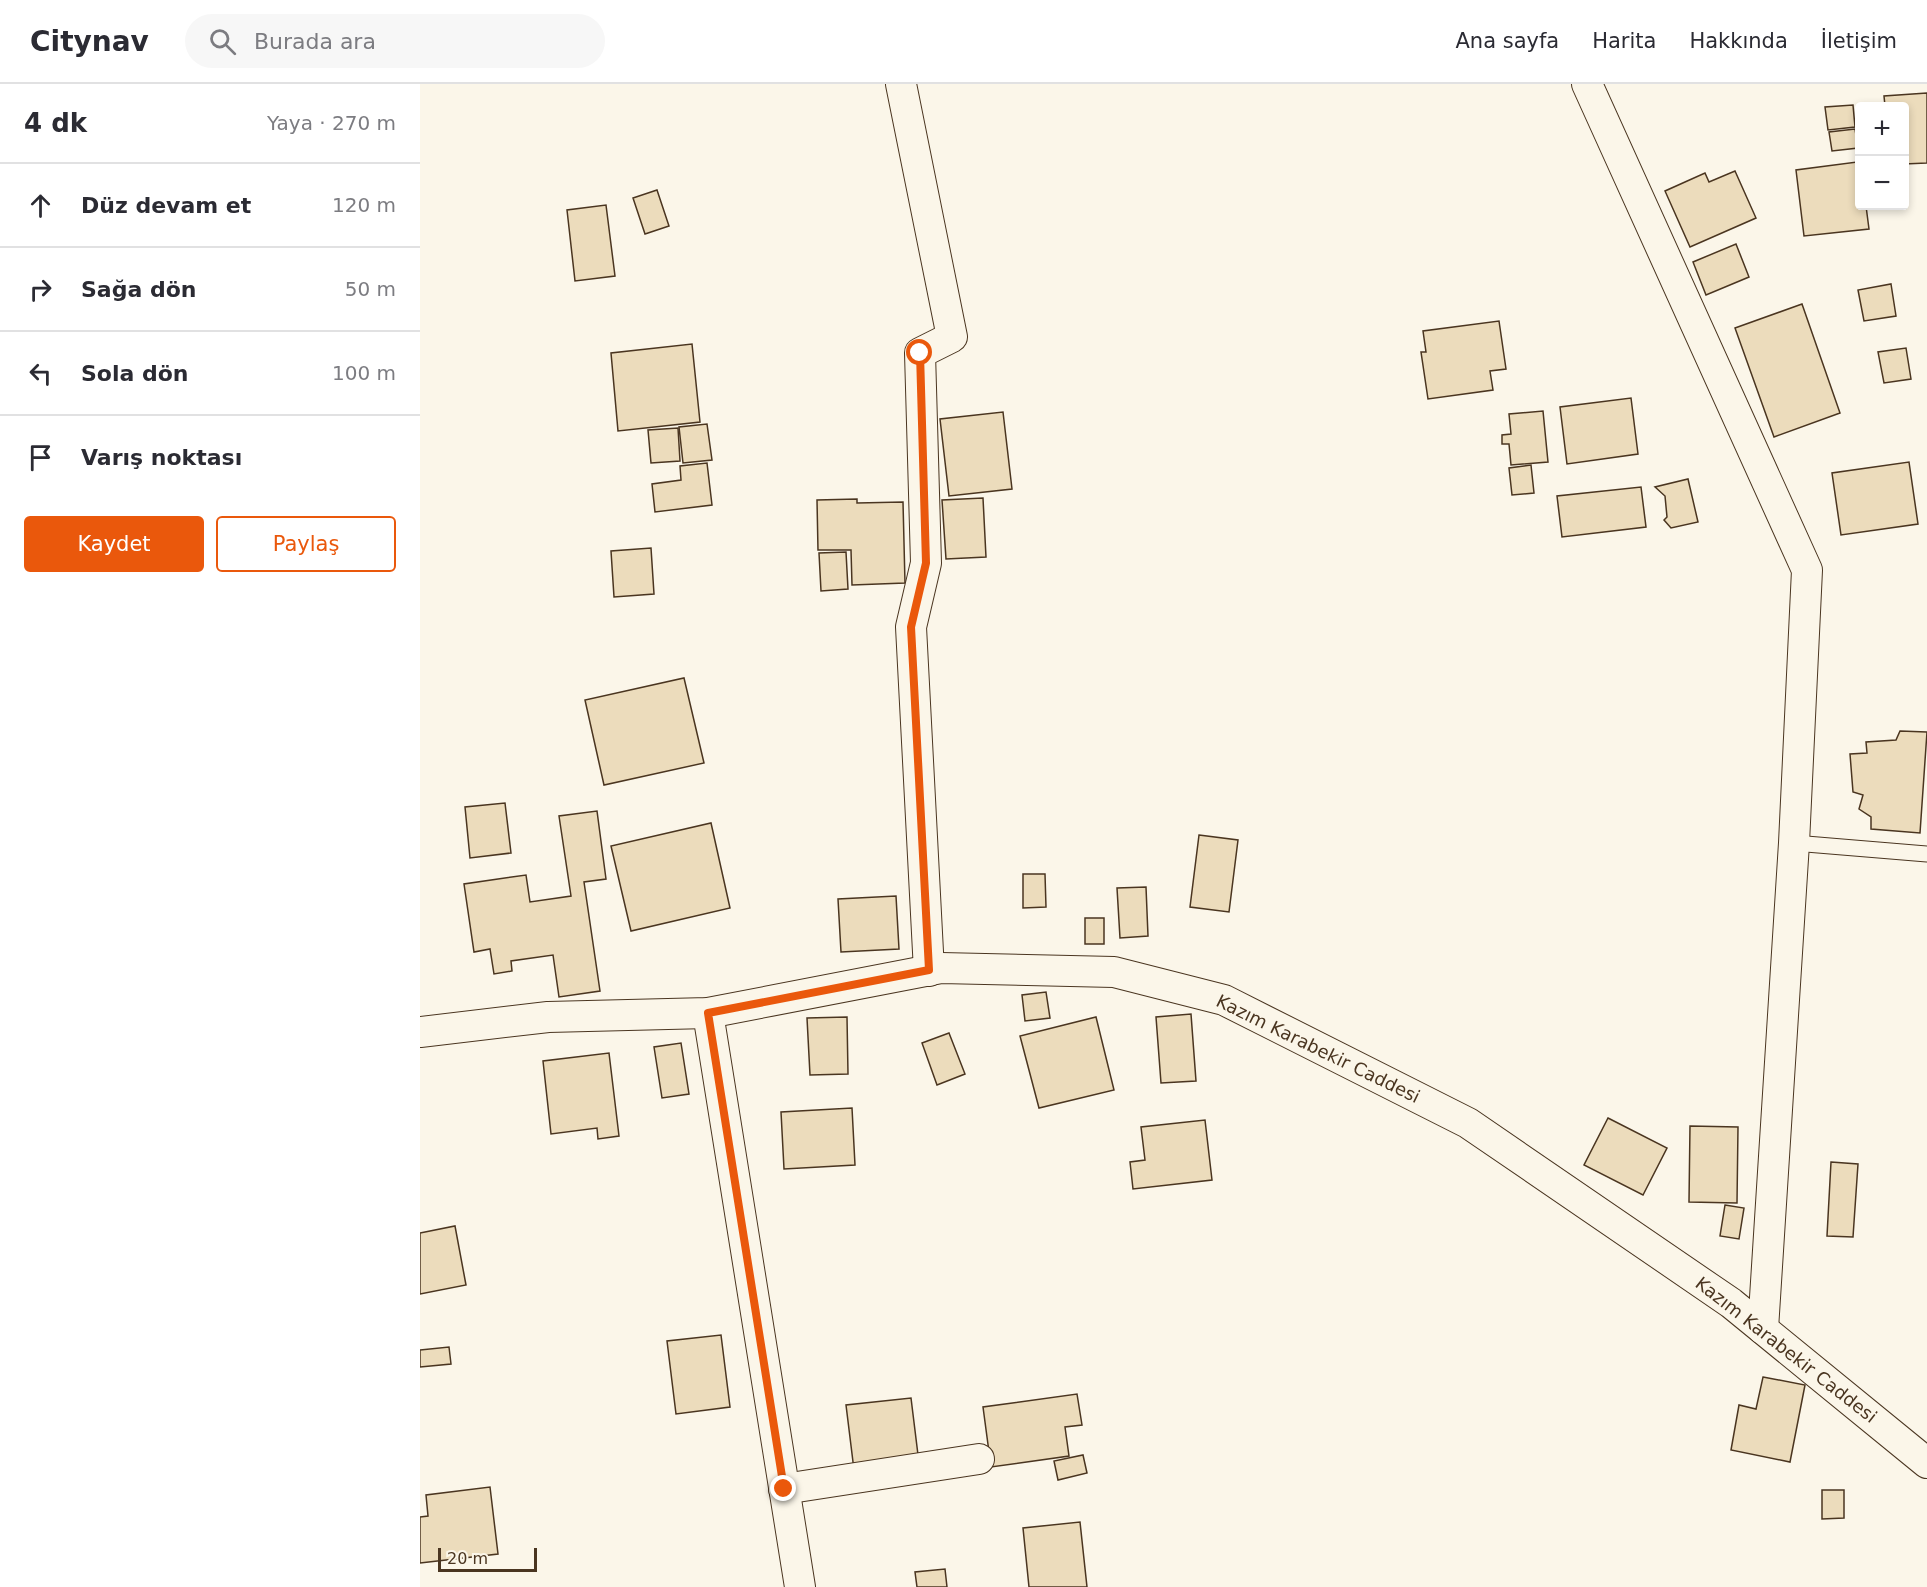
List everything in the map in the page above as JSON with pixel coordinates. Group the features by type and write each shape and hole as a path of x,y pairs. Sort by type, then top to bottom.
{"street":[{"path":"901,84 952,337 920,353 926,563 911,627 929,970"},
{"path":"1587,84 1807,570 1794,843 1763,1329"},
{"name":"Kazım Karabekir Caddesi","path":"420,1032 548,1017 708,1013 941,968 1114,972 1224,1000 1468,1123 1731,1303 1927,1463"},
{"path":"708,1013 800,1587"},
{"path":"784,1489 979,1458"}],"lane":[{"path":"1794,843 1927,854"}],"building":[{"path":"1927,93 1927,163 1909,164 1909,102 1885,102 1884,96"},
{"path":"1853,105 1855,127 1828,130 1825,107"},
{"path":"1855,129 1855,148 1832,151 1829,132"},
{"path":"1855,162 1855,210 1867,210 1869,229 1804,236 1796,170"},
{"path":"1735,171 1756,218 1690,247 1665,191 1705,173 1709,182"},
{"path":"657,190 669,226 645,234 633,198"},
{"path":"606,205 615,276 575,281 567,210"},
{"path":"1736,244 1749,277 1706,295 1693,262"},
{"path":"1891,284 1896,316 1864,321 1858,290"},
{"path":"1802,304 1840,413 1774,437 1735,328"},
{"path":"1499,321 1506,369 1490,371 1493,390 1428,399 1421,352 1426,352 1423,331"},
{"path":"692,344 700,422 618,431 611,353"},
{"path":"1906,348 1911,379 1884,383 1878,352"},
{"path":"1631,398 1638,454 1567,464 1560,407"},
{"path":"1543,411 1548,462 1511,465 1509,444 1502,444 1502,435 1511,434 1509,414"},
{"path":"1003,412 1012,489 949,496 940,419"},
{"path":"707,424 712,460 683,463 679,427"},
{"path":"678,428 680,461 651,463 648,430"},
{"path":"1909,462 1918,524 1841,535 1832,473"},
{"path":"707,463 712,505 655,512 652,484 681,480 680,466"},
{"path":"1531,465 1534,493 1512,495 1509,468"},
{"path":"1688,479 1698,522 1671,528 1664,520 1667,517 1665,496 1655,487"},
{"path":"1641,487 1646,527 1562,537 1557,496"},
{"path":"983,498 986,557 946,559 942,500"},
{"path":"857,499 857,503 903,502 905,583 852,585 851,550 818,550 817,500"},
{"path":"651,548 654,594 614,597 611,551"},
{"path":"846,552 848,589 821,591 819,553"},
{"path":"684,678 704,763 604,785 585,700"},
{"path":"1900,731 1927,732 1920,833 1871,829 1871,817 1859,809 1863,795 1853,792 1850,754 1867,753 1866,742 1896,740"},
{"path":"505,803 511,853 470,858 465,807"},
{"path":"597,811 606,879 584,882 600,991 559,997 553,955 511,961 512,971 494,974 490,949 474,952 464,884 526,875 530,902 571,896 559,816"},
{"path":"711,823 730,908 631,931 611,846"},
{"path":"1199,835 1238,840 1229,912 1190,907"},
{"path":"1023,874 1045,874 1046,907 1023,908"},
{"path":"1146,887 1148,936 1120,938 1117,888"},
{"path":"896,896 899,949 841,952 838,899"},
{"path":"1085,918 1104,918 1104,944 1085,944"},
{"path":"1046,992 1050,1018 1025,1021 1022,995"},
{"path":"1191,1014 1196,1081 1161,1083 1156,1017"},
{"path":"847,1017 848,1074 810,1075 807,1018"},
{"path":"1096,1017 1114,1090 1039,1108 1020,1036"},
{"path":"949,1033 965,1074 937,1085 922,1043"},
{"path":"681,1043 689,1094 662,1098 654,1047"},
{"path":"609,1053 619,1136 598,1139 597,1128 551,1134 543,1061"},
{"path":"852,1108 855,1165 784,1169 781,1112"},
{"path":"1608,1118 1667,1148 1643,1195 1584,1165"},
{"path":"1205,1120 1212,1180 1133,1189 1130,1162 1145,1160 1141,1127"},
{"path":"1690,1126 1738,1127 1737,1203 1689,1202"},
{"path":"1831,1162 1858,1164 1853,1237 1827,1236"},
{"path":"1725,1205 1744,1208 1739,1239 1720,1236"},
{"path":"455,1226 466,1285 420,1294 420,1233"},
{"path":"721,1335 730,1407 676,1414 667,1341"},
{"path":"449,1347 451,1364 420,1367 420,1350"},
{"path":"1763,1377 1805,1385 1790,1462 1731,1450 1739,1405 1756,1409"},
{"path":"1077,1394 1082,1425 1065,1427 1069,1456 991,1467 983,1407"},
{"path":"911,1398 919,1463 854,1470 846,1405"},
{"path":"1083,1455 1087,1473 1058,1480 1054,1461"},
{"path":"490,1487 498,1554 420,1563 420,1517 428,1516 426,1495"},
{"path":"1822,1490 1844,1490 1844,1518 1822,1519"},
{"path":"1080,1522 1087,1587 1029,1587 1023,1528"},
{"path":"945,1569 947,1587 917,1587 915,1572"}],"route":[{"path":"784,1489 708,1013 929,970 911,627 926,563 920,353"}]}
